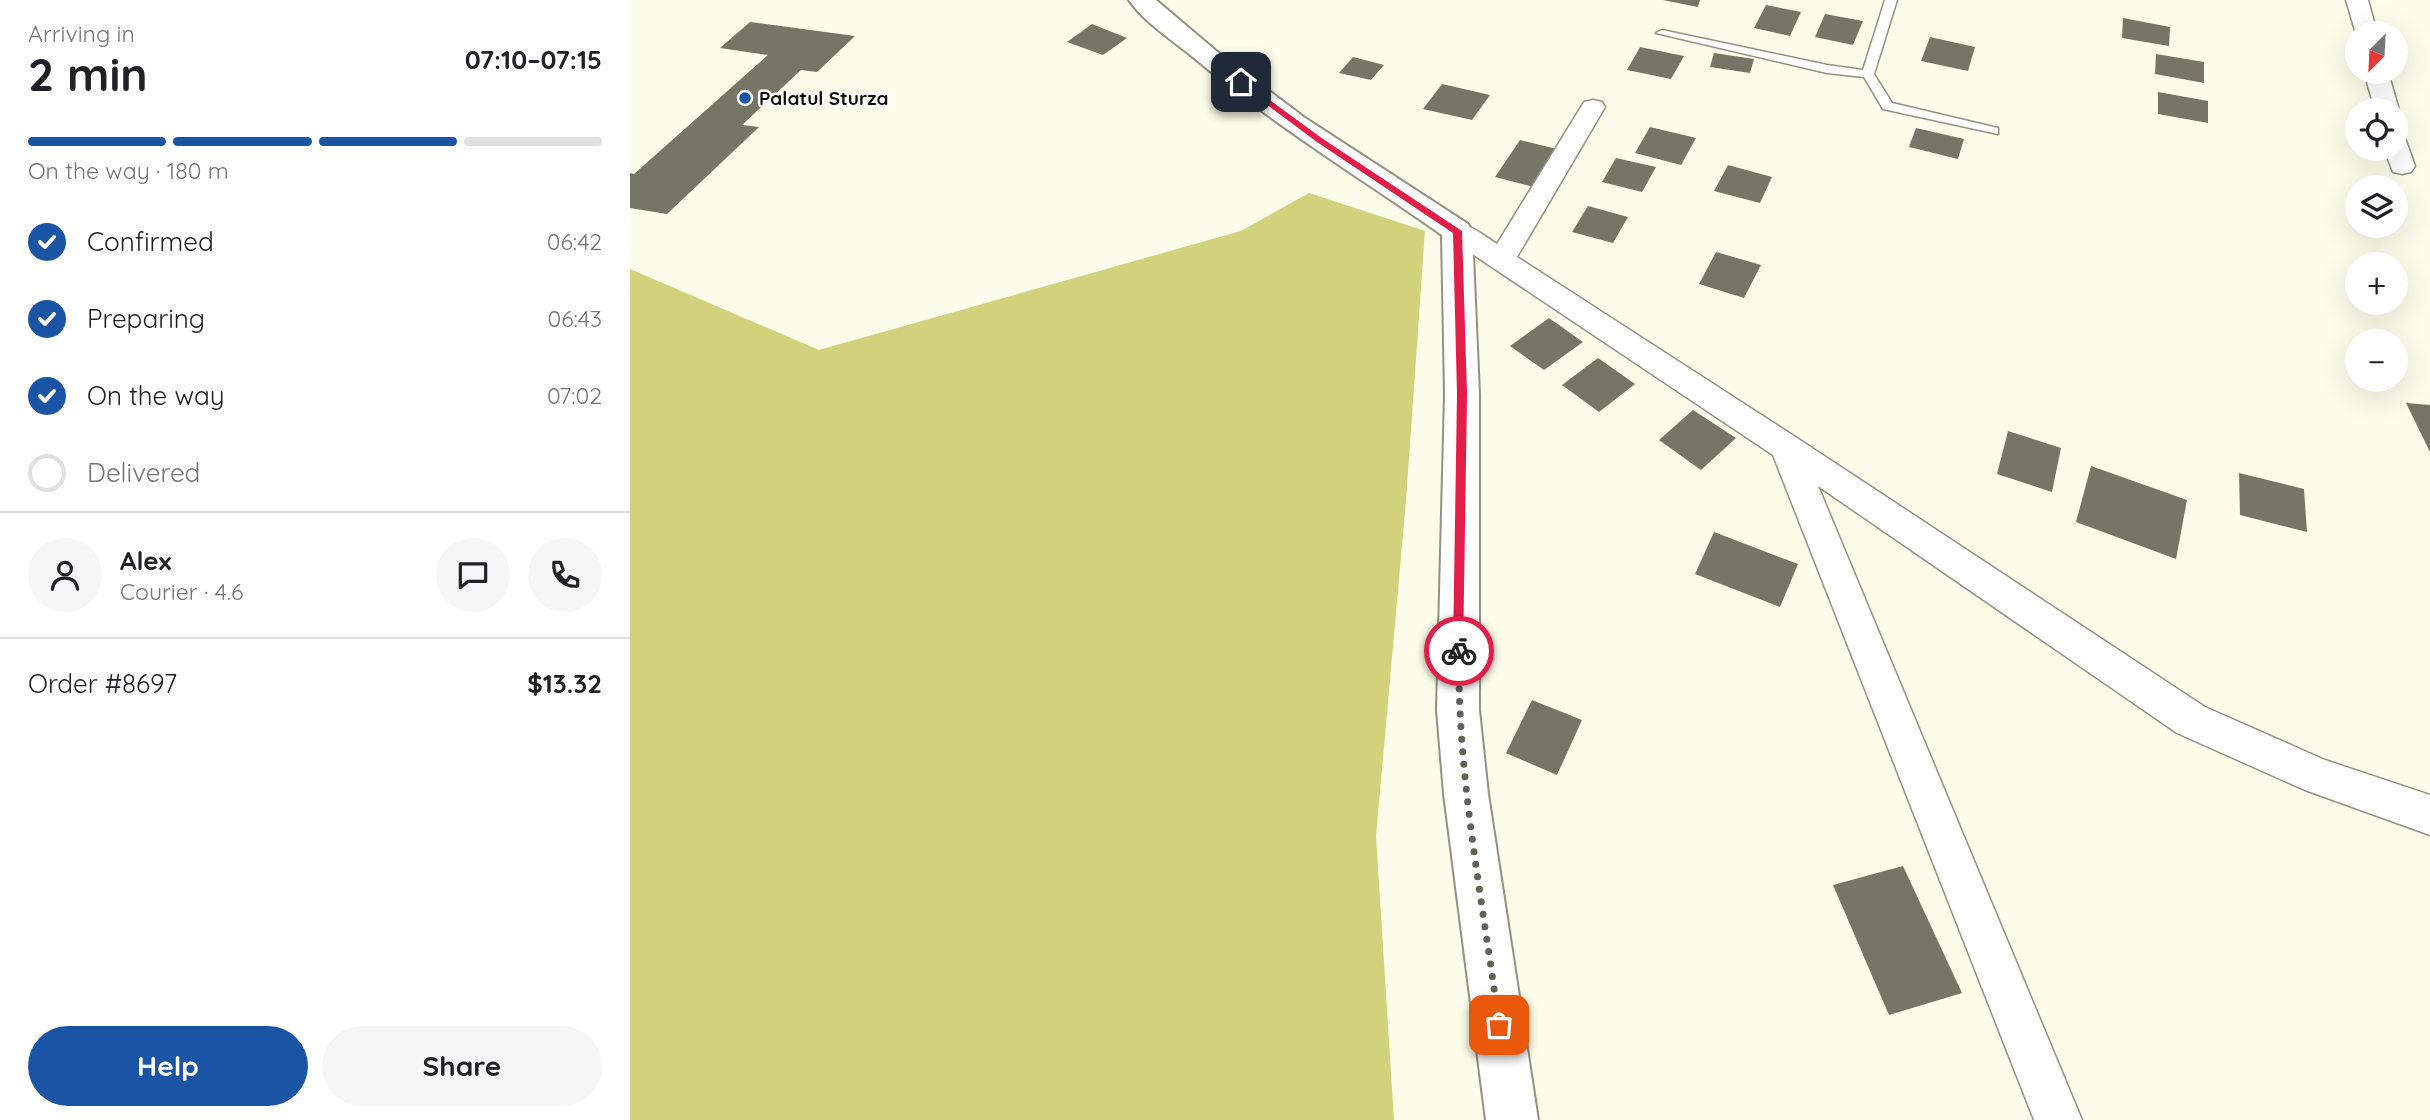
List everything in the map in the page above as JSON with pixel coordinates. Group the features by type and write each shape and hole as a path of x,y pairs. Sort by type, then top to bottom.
{"street":[{"path":"1142,0 1182,37 1320,141 1786,447 2191,720 2319,778 2430,815"},
{"path":"2357,0 2363,21"},
{"path":"1501,260 1594,107"},
{"path":"1457,231 1462,394 1458,710 1466,793 1512,1120"},
{"path":"1786,447 2058,1120"}],"lane":[{"path":"1891,0 1868,74 1887,106 1994,131"},
{"path":"1662,33 1826,69 1868,74"}],"shaded area":[{"path":"1309,193 1425,231 1406,501 1376,836 1394,1120 630,1120 630,269 819,350 1241,231"}],"building":[{"path":"1663,0 1700,0 1698,7"},
{"path":"1766,5 1801,12 1790,36 1754,28"},
{"path":"1825,14 1863,21 1853,45 1815,37"},
{"path":"2123,18 2170,27 2169,46 2122,38"},
{"name":"Palatul Sturza","path":"750,22 855,36 817,72 801,70 742,125 759,127 667,214 630,208 630,173 634,174 768,55 720,48"},
{"path":"1092,24 1127,38 1103,55 1067,42"},
{"path":"1930,37 1975,47 1968,71 1921,61"},
{"path":"1640,47 1684,56 1671,79 1627,70"},
{"path":"1714,53 1754,59 1750,73 1710,67"},
{"path":"2156,54 2204,62 2204,83 2155,74"},
{"path":"1353,57 1384,65 1371,80 1339,73"},
{"path":"1442,84 1490,95 1472,120 1423,109"},
{"path":"2158,92 2208,101 2208,123 2158,114"},
{"path":"1650,127 1696,138 1681,165 1635,153"},
{"path":"1916,128 1964,139 1958,159 1909,147"},
{"path":"1520,140 1557,149 1534,187 1495,177"},
{"path":"1616,158 1656,167 1642,192 1602,182"},
{"path":"1728,165 1772,177 1760,203 1714,191"},
{"path":"1588,206 1628,217 1613,243 1572,232"},
{"path":"1716,252 1761,265 1744,298 1699,284"},
{"path":"1549,318 1583,342 1544,370 1510,346"},
{"path":"1598,358 1635,384 1599,412 1562,385"},
{"path":"2406,403 2430,405 2430,452"},
{"path":"1693,410 1736,438 1701,470 1659,440"},
{"path":"2008,431 2061,448 2052,492 1997,474"},
{"path":"2091,466 2187,500 2176,559 2076,522"},
{"path":"2239,473 2304,489 2307,532 2240,515"},
{"path":"1714,532 1798,564 1780,607 1695,574"},
{"path":"1532,700 1582,720 1557,775 1506,753"},
{"path":"1903,866 1962,993 1889,1015 1833,885"}],"way so far":[{"path":"1459,651 1458,710 1466,793 1499,1025"}],"place":[{"name":"Palatul Sturza","path":"745,98"}],"route":[{"path":"1241,82 1320,141 1408,196 1457,231 1462,394 1459,651"}]}
